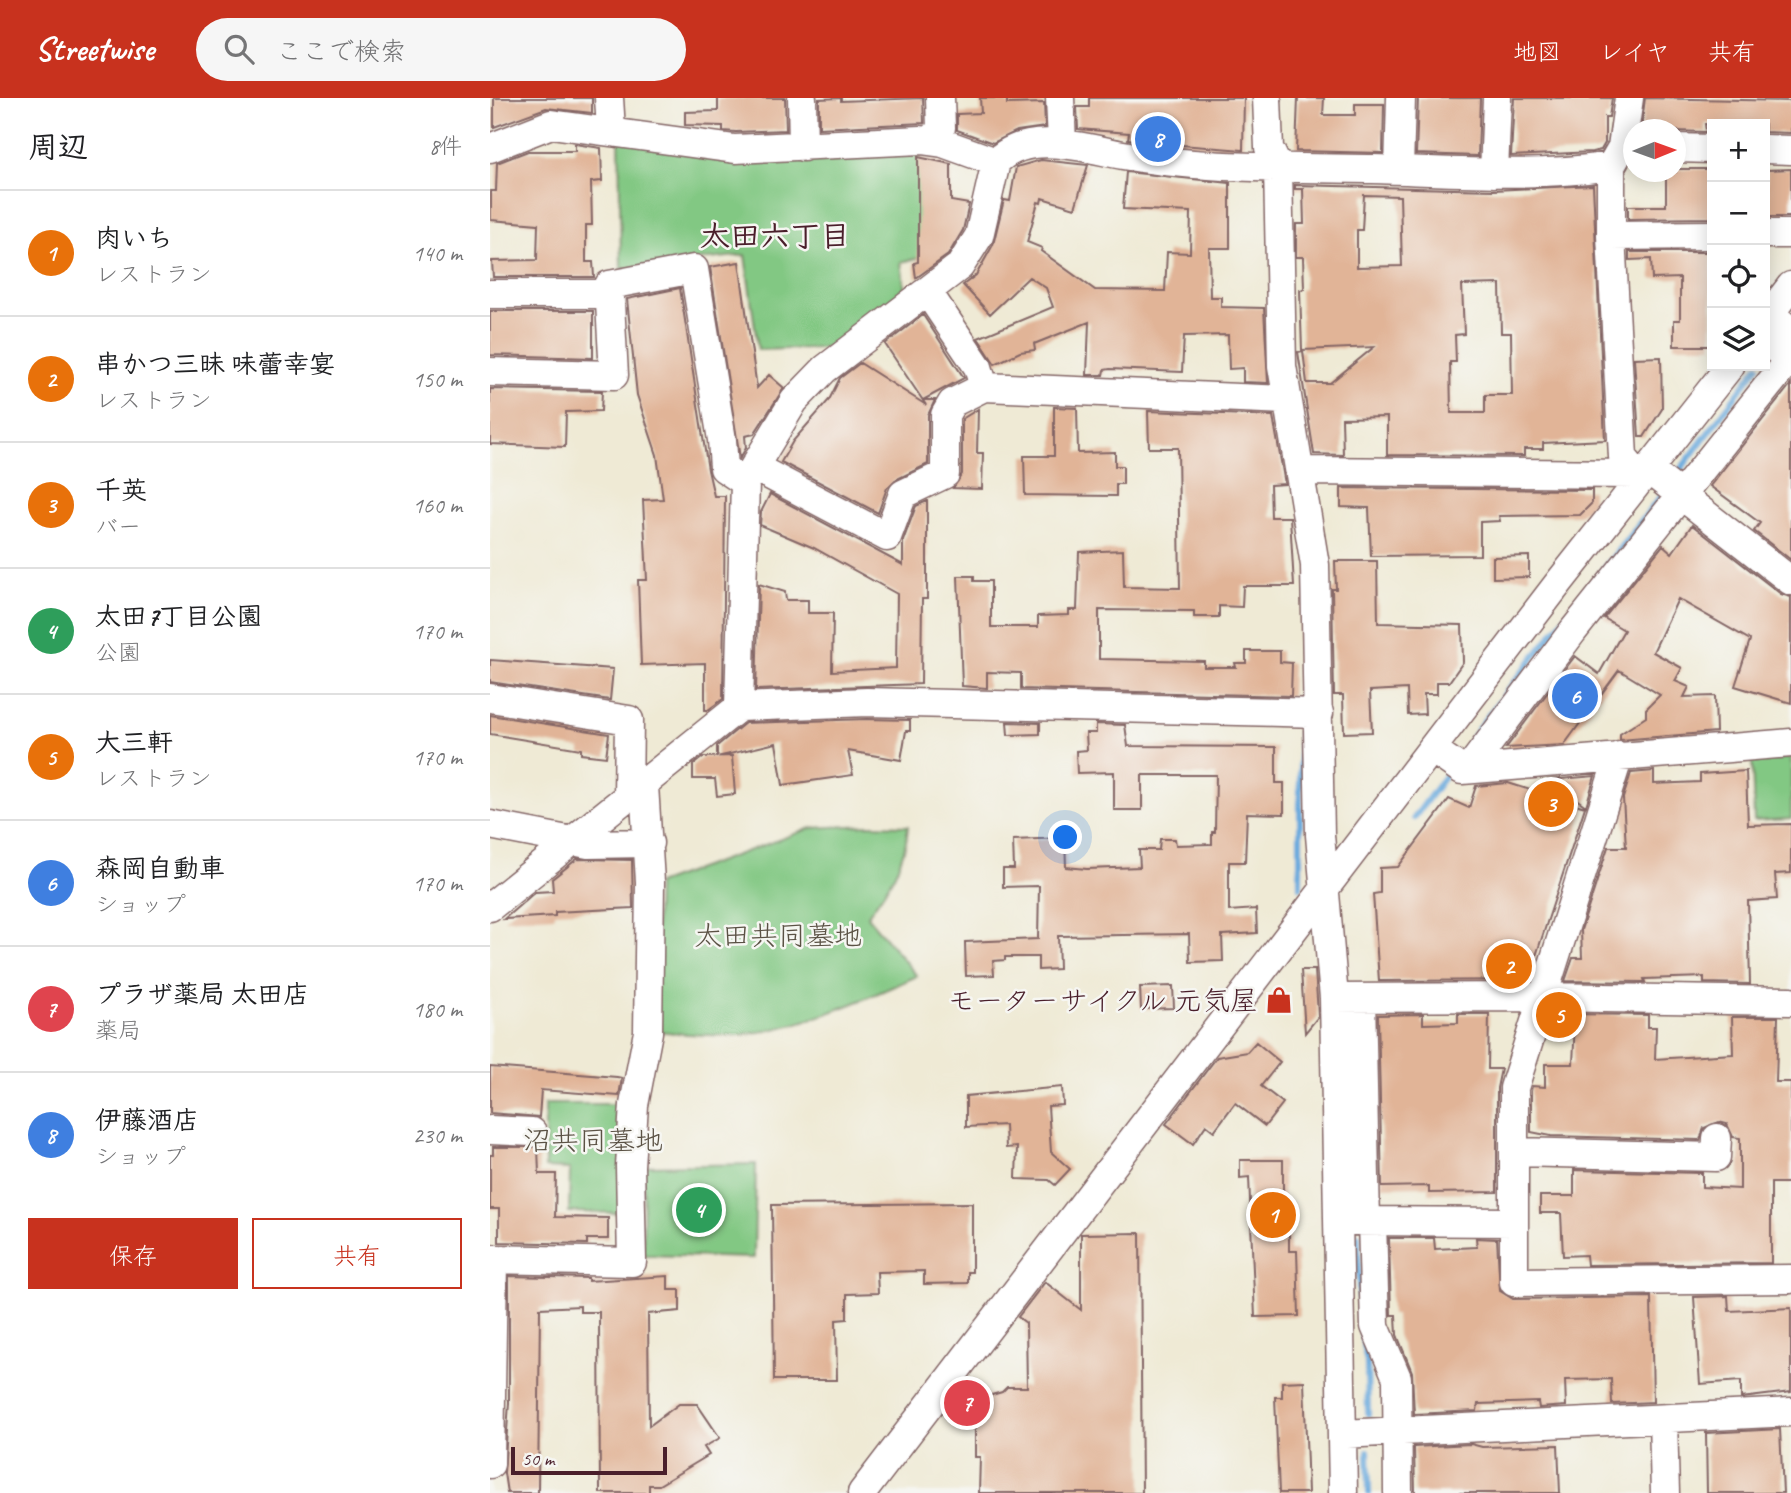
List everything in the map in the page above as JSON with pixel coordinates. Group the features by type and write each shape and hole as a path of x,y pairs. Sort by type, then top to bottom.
{"street":[{"path":"609,98 611,130"},
{"path":"802,98 803,147"},
{"path":"932,142 942,128 940,98"},
{"path":"1060,98 1062,143"},
{"path":"1267,98 1269,148 1278,167 1280,313 1286,400 1302,471 1315,565 1306,713 1327,889 1347,998 1369,1221 1376,1326 1397,1378 1398,1493"},
{"path":"1399,170 1401,98"},
{"path":"1494,173 1497,98"},
{"path":"1629,98 1611,236 1623,457 1791,581"},
{"path":"490,148 551,124 611,130 735,149 932,142 996,162"},
{"path":"739,707 750,475 802,393 850,347 960,266 973,248 996,162 1003,155 1019,149 1062,143 1184,163 1494,173 1622,154"},
{"path":"1686,148 1707,149"},
{"path":"1770,149 1791,150"},
{"path":"1611,236 1707,234"},
{"path":"1770,234 1791,234"},
{"path":"490,372 614,375 609,285 694,269 722,440 724,468 750,475 887,537 904,494 945,474 945,415 953,403 984,387 1286,400"},
{"path":"862,1493 1327,889 1452,761 1654,480 1701,436 1747,372 1778,336 1791,286"},
{"path":"927,291 978,367 984,387"},
{"path":"490,294 609,294"},
{"path":"1452,761 1654,480 1701,436 1747,372"},
{"path":"1302,471 1654,480"},
{"path":"490,698 629,719 636,792 649,844 648,1032 634,1105 630,1166 632,1262 492,1259 490,1464"},
{"path":"490,906 739,707 867,702 1306,713"},
{"path":"1452,761 1619,756 1791,743"},
{"path":"1619,756 1514,1088 1514,1282 1791,1279"},
{"path":"490,825 588,844 649,844"},
{"path":"1347,998 1542,996 1791,1001"},
{"path":"1343,1493 1338,1221 1347,998"},
{"path":"490,1130 532,1132"},
{"path":"1514,1152 1716,1157 1717,1138"},
{"path":"1338,1221 1514,1222"},
{"path":"1342,1434 1791,1412"},
{"path":"1663,1420 1665,1493"}],"green space":[{"path":"619,131 735,149 921,140 924,257 901,262 907,306 850,347 758,350 745,255 621,269"},
{"path":"1791,758 1791,819 1754,821 1752,760"},
{"name":"太田共同墓地","path":"908,826 900,863 889,885 867,916 917,976 808,1020 762,1031 718,1035 653,1031 657,884 811,828"},
{"name":"沼共同墓地","path":"545,1104 630,1104 629,1213 569,1212 570,1169 545,1168"},
{"path":"756,1164 754,1258 643,1255 644,1166"}],"building":[{"path":"494,98 592,98 592,113 546,108 494,127"},
{"path":"718,98 785,98 786,130 736,132 723,131 723,126 685,125 685,112 718,111"},
{"path":"841,98 841,101 923,98 924,123 819,128 819,99"},
{"path":"980,98 1007,98 1007,104 1044,103 1045,127 1017,131 993,143 957,130 957,114 981,113"},
{"path":"1089,98 1244,98 1243,150 1156,143 1128,139 1129,133 1078,129 1077,107 1089,107"},
{"path":"1298,98 1324,98 1323,115 1355,115 1355,104 1384,104 1383,153 1296,151"},
{"path":"1418,98 1480,98 1478,156 1416,154"},
{"path":"1514,98 1612,98 1609,117 1605,117 1605,143 1601,150 1592,152 1511,156"},
{"path":"1645,98 1791,101 1791,133 1770,132 1770,119 1707,119 1706,132 1686,131 1686,119 1642,119"},
{"path":"575,144 601,148 602,181 591,182 592,225 586,225 586,262 593,262 594,277 493,277 492,261 537,260 538,224 491,220 491,191 496,191 497,163 528,151 575,151"},
{"path":"918,157 951,164 951,201 969,204 963,230 948,255 916,278 914,263 918,262"},
{"path":"1041,160 1088,165 1075,208 1042,198 1041,203 1038,202 1027,242 1042,248 1041,251 1095,290 1165,291 1167,252 1190,253 1191,212 1123,209 1126,172 1230,183 1230,248 1209,248 1210,297 1221,297 1221,307 1264,308 1268,383 1243,382 1243,368 1229,369 1228,335 1184,336 1182,372 1110,369 1104,370 1103,375 1087,375 1089,322 1034,344 1035,350 1020,352 995,364 978,338 1053,307 1046,288 1029,277 990,314 963,285 976,275 993,245 1004,200 1010,201 1016,167"},
{"path":"1686,169 1707,169 1707,218 1628,219 1628,206 1666,206 1666,182 1686,182"},
{"path":"1791,169 1791,217 1770,217 1770,170"},
{"path":"1295,185 1494,190 1593,185 1605,440 1543,443 1543,449 1524,449 1524,456 1387,455 1387,417 1342,418 1343,455 1314,454 1298,352 1303,351 1307,383 1330,383 1374,347 1302,350 1300,290 1304,289 1303,257 1296,257 1296,224 1304,224 1303,189 1295,189","holes":["1364,195 1400,196 1402,266 1357,267 1357,230 1362,230","1500,284 1501,333 1511,333 1512,395 1485,395 1485,413 1451,413 1450,362 1456,362 1455,335 1464,334 1462,285"]},
{"path":"1629,252 1707,252 1707,346 1674,346 1674,320 1680,320 1680,278 1652,279 1651,259 1629,260"},
{"path":"739,262 757,388 769,375 784,388 754,434 745,436 746,448 740,458 710,267"},
{"path":"680,288 708,470 714,496 725,496 723,699 708,710 705,710 705,663 641,665 638,580 647,580 643,500 663,499 657,455 637,395 627,299"},
{"path":"490,311 593,311 593,358 490,355"},
{"path":"923,315 964,378 923,400 935,400 928,415 928,464 895,480 887,488 878,513 781,462 793,441 829,400 840,378 860,363 926,405 885,344"},
{"path":"1661,357 1662,409 1644,437 1639,437 1634,358"},
{"path":"1791,384 1791,560 1754,531 1760,523 1710,486"},
{"path":"490,389 602,391 601,411 566,412 565,447 490,444"},
{"path":"1054,407 1077,408 1078,453 1115,452 1115,466 1123,466 1123,484 1116,484 1116,496 1025,495 1024,456 1054,456"},
{"path":"978,409 977,453 983,453 982,489 953,488 962,474 962,419"},
{"path":"1148,411 1273,416 1285,484 1270,485 1271,517 1290,517 1294,586 1243,586 1242,607 1219,606 1219,617 1194,617 1194,611 1099,610 1099,659 1204,661 1204,667 1236,667 1235,663 1246,663 1246,651 1280,651 1280,662 1292,663 1291,696 1021,689 1021,673 987,672 987,688 962,686 958,576 974,576 974,581 991,581 991,627 1038,627 1038,616 1069,615 1069,610 1077,610 1079,552 1123,550 1124,587 1180,588 1178,448 1149,448"},
{"path":"1341,488 1592,490 1592,503 1580,515 1499,516 1500,521 1480,522 1480,555 1371,556 1369,508 1341,507"},
{"path":"770,494 903,565 903,541 916,506 927,501 927,599 922,599 921,684 756,690 759,584 785,592 786,600 808,600 808,613 833,613 832,671 896,668 897,594 814,548 760,525 761,512"},
{"path":"1692,525 1781,594 1791,597 1791,703 1735,686 1750,640 1678,599 1653,652 1682,668 1675,681 1689,687 1684,697 1715,696 1716,732 1620,740 1620,734 1646,717 1646,709 1660,695 1619,670 1564,745 1506,748 1575,656 1599,674 1624,630 1604,618 1663,545 1672,553"},
{"path":"1529,556 1529,577 1493,578 1493,557"},
{"path":"1335,561 1377,561 1378,623 1462,625 1463,662 1449,682 1437,682 1437,694 1424,694 1425,714 1408,715 1407,689 1370,691 1372,732 1344,733 1343,695 1334,695 1332,589 1336,589"},
{"path":"490,660 613,669 610,700 490,682"},
{"path":"490,715 609,734 606,757 581,754 581,749 490,734"},
{"path":"910,720 910,731 906,731 901,760 848,751 853,775 783,785 776,743 717,757 717,746 745,723"},
{"path":"1007,722 1040,723 1040,734 1008,735"},
{"path":"1096,724 1125,725 1128,746 1276,747 1276,783 1284,783 1284,814 1247,813 1245,862 1229,862 1229,911 1256,909 1257,933 1222,935 1223,961 1190,962 1189,934 1058,936 1059,969 1038,970 1038,957 1005,957 1005,960 993,961 994,975 966,976 965,942 1038,939 1039,886 1003,887 1003,869 1014,869 1013,840 1065,838 1066,867 1087,869 1140,867 1139,850 1159,850 1160,839 1175,839 1176,845 1212,844 1212,832 1215,832 1216,775 1142,775 1142,810 1114,810 1114,772 1077,773 1076,751 1087,750 1086,733 1096,733"},
{"path":"732,756 735,794 717,796 715,779 693,779 693,765 703,757"},
{"path":"1654,771 1654,784 1700,782 1700,774 1746,771 1748,825 1791,824 1791,873 1775,874 1777,899 1748,901 1750,984 1704,983 1704,977 1644,979 1645,982 1565,981 1573,958 1582,958 1581,930 1608,847 1626,847 1623,798 1631,773"},
{"path":"1595,776 1586,806 1549,780"},
{"path":"1508,783 1585,807 1528,980 1379,981 1373,894 1380,893 1380,868 1398,867 1449,799 1469,808 1476,786"},
{"path":"577,859 632,860 633,908 555,912 555,916 504,919 535,892 553,891 552,879"},
{"path":"1301,970 1315,970 1317,999 1318,1017 1305,1033"},
{"path":"1173,986 1174,1008 1141,1009 1140,987"},
{"path":"1423,1014 1423,1024 1458,1023 1458,1014 1489,1014 1488,1069 1501,1069 1497,1088 1497,1192 1429,1193 1429,1186 1382,1187 1378,1015"},
{"path":"1561,1014 1648,1015 1648,1027 1656,1027 1655,1059 1733,1054 1732,1017 1778,1017 1776,1082 1791,1082 1791,1183 1771,1183 1771,1263 1587,1265 1586,1255 1563,1256 1561,1213 1540,1213 1540,1196 1574,1196 1574,1170 1702,1173 1702,1187 1740,1189 1740,1138 1733,1137 1727,1124 1719,1122 1704,1128 1700,1140 1551,1136 1531,1132 1532,1086 1545,1087 1545,1064 1573,1064 1575,1022 1561,1021"},
{"path":"1256,1042 1280,1062 1261,1086 1283,1103 1265,1126 1235,1103 1214,1131 1206,1125 1193,1144 1166,1124 1217,1057 1247,1052"},
{"path":"490,1067 622,1078 619,1096 541,1090 539,1117 490,1113"},
{"path":"1062,1087 1063,1105 1048,1106 1051,1152 1070,1169 1055,1185 1049,1180 1016,1179 1017,1147 1006,1148 1005,1125 966,1127 966,1096"},
{"path":"493,1147 538,1147 539,1174 556,1174 555,1217 608,1218 608,1239 587,1239 587,1244 499,1242 499,1209 490,1209 490,1155 493,1155"},
{"path":"1240,1160 1283,1160 1283,1235 1289,1235 1289,1251 1297,1251 1299,1316 1255,1317 1249,1177 1240,1178"},
{"path":"972,1203 972,1272 968,1272 968,1283 924,1284 924,1271 877,1272 878,1293 847,1294 847,1319 836,1320 837,1380 774,1380 772,1205"},
{"path":"1140,1233 1142,1493 979,1493 980,1457 975,1457 975,1414 971,1401 1002,1392 1007,1387 1027,1387 1026,1323 1018,1317 1045,1282 1081,1310 1081,1234"},
{"path":"1389,1238 1434,1238 1435,1249 1477,1247 1476,1238 1497,1239 1500,1291 1513,1299 1651,1297 1653,1402 1612,1404 1611,1379 1565,1380 1566,1406 1539,1408 1538,1402 1478,1404 1477,1411 1414,1414 1412,1372 1397,1335 1396,1315 1391,1315"},
{"path":"509,1276 588,1278 588,1281 668,1276 668,1290 680,1290 680,1311 648,1314 649,1426 679,1404 697,1404 720,1438 704,1447 709,1455 659,1485 649,1485 649,1493 600,1493 599,1312 580,1312 580,1306 540,1308 538,1493 507,1493 504,1473 509,1403"},
{"path":"1728,1296 1729,1311 1791,1308 1791,1392 1741,1398 1741,1381 1700,1384 1694,1297"},
{"path":"1304,1381 1308,1493 1279,1493 1275,1397 1282,1397 1282,1382"},
{"path":"1780,1429 1783,1493 1707,1493 1706,1433"},
{"path":"1471,1444 1482,1447 1558,1445 1560,1493 1415,1493 1414,1447"}],"waterway":[{"path":"1672,481 1754,371"},
{"path":"1459,758 1483,722 1664,492"},
{"path":"1300,707 1303,662"},
{"path":"1300,721 1300,887"},
{"path":"1414,818 1450,769"},
{"path":"1358,1236 1360,1321 1367,1364 1368,1414"},
{"path":"1368,1451 1369,1493"}],"place":[{"name":"伊藤酒店","path":"1158,139"},
{"name":"森岡自動車","path":"1575,696"},
{"name":"千英","path":"1551,804"},
{"name":"串かつ三昧 味蕾幸宴","path":"1509,966"},
{"name":"モーターサイクル 元気屋","path":"1279,1000"},
{"name":"大三軒","path":"1559,1015"},
{"name":"太田7丁目公園","path":"699,1210"},
{"name":"肉いち","path":"1273,1215"},
{"name":"プラザ薬局 太田店","path":"967,1403"}],"district":[{"name":"太田六丁目","path":"775,236"}]}
